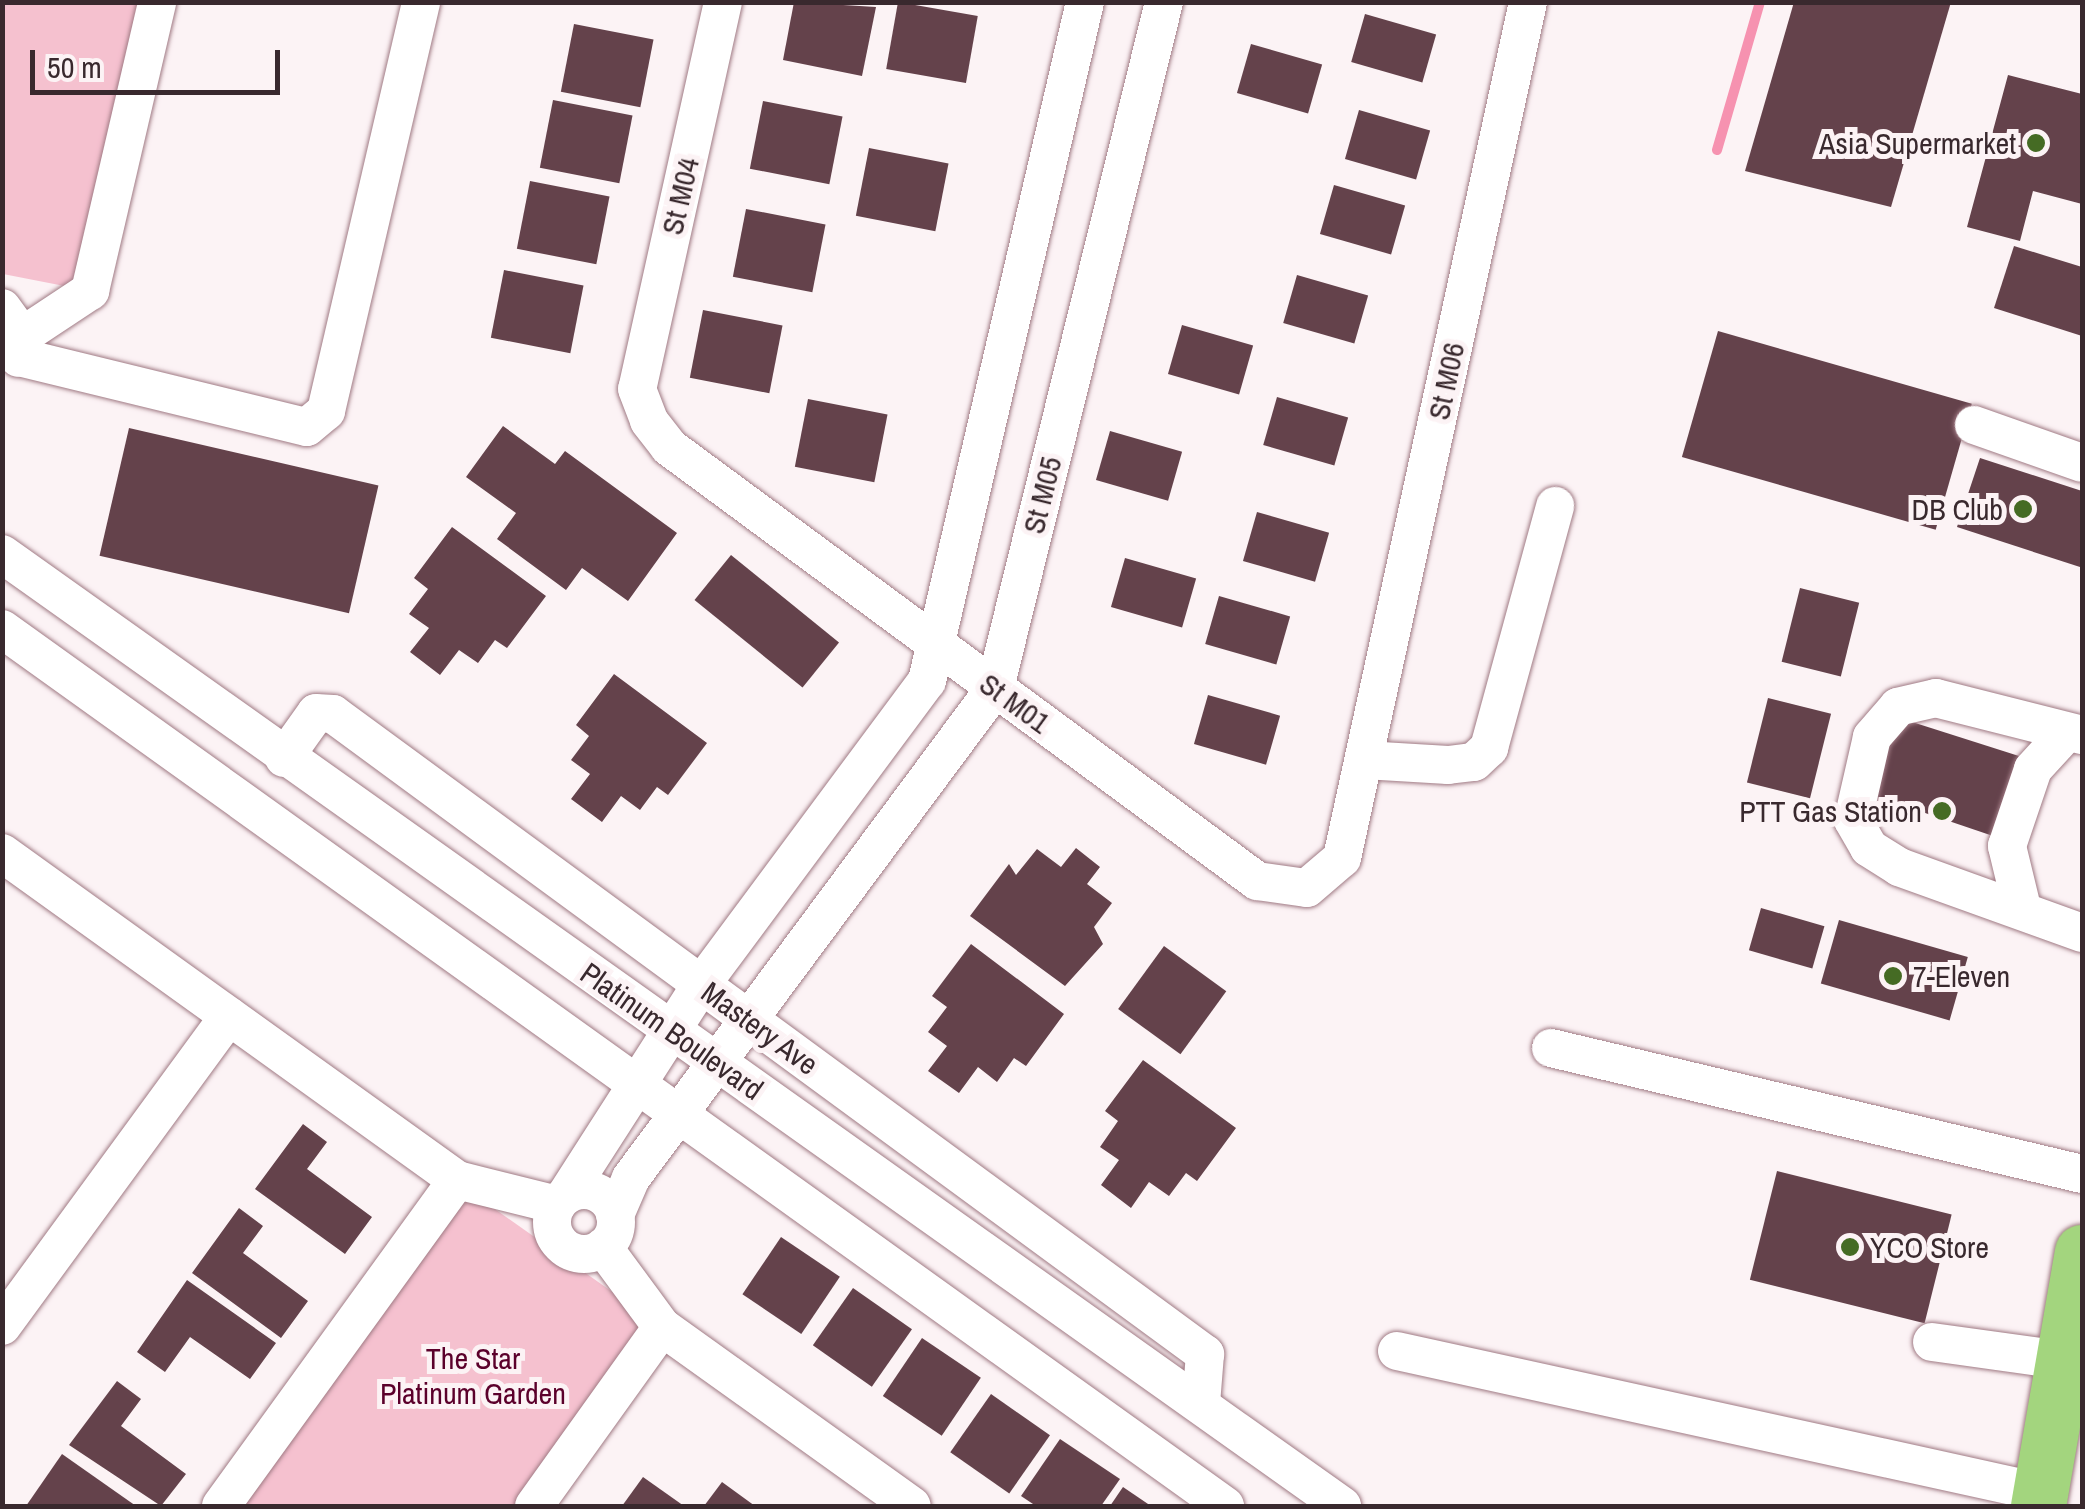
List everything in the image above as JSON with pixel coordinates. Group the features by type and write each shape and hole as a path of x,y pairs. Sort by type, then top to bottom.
{"highway":[{"path":"2039,1499 2082,1252"}],"street":[{"path":"12,344 90,291 157,2"},
{"path":"12,344 307,426 326,411 421,2"},
{"name":"St M04","path":"637,389 724,2"},
{"path":"609,1231 580,1254 558,1242 561,1200 640,1086 701,985 927,681 1085,2"},
{"name":"St M05","path":"609,1231 679,1114 720,1064 749,1019 995,688 1164,2"},
{"name":"St M06","path":"1364,760 1528,2"},
{"name":"St M01","path":"637,389 669,448 1258,881 1307,888 1342,858 1364,760"},
{"path":"1974,425 2082,463"},
{"path":"1364,760 1448,765 1474,762 1489,748 1555,506"},
{"name":"Platinum Boulevard","path":"2,554 1342,1506"},
{"name":"Platinum Boulevard","path":"2,629 1225,1506"},
{"path":"2074,734 1936,698 1898,707 1872,737 1853,820 1869,848 1899,868 2021,904 2082,932"},
{"name":"Mastery Ave","path":"284,758 316,713 333,714 1205,1354 1201,1404"},
{"path":"2021,904 2007,846 2032,769 2074,734"},
{"path":"812,836 859,871"},
{"path":"4,858 457,1180 561,1200 590,1190 662,1327 912,1506"},
{"path":"2,1326 229,1016"},
{"path":"1551,1048 2082,1174"},
{"path":"221,1506 457,1180"},
{"path":"534,1506 662,1327"},
{"path":"1932,1342 2062,1360"},
{"path":"1397,1351 2039,1499"}],"green space":[{"path":"2,3 157,3 90,291 3,274"},
{"name":"The Star Platinum Garden","path":"458,1183 662,1327 534,1506 222,1506"}],"building":[{"path":"794,2 876,7 862,76 783,60"},
{"path":"898,2 978,16 966,83 886,69"},
{"path":"1794,2 1951,2 1891,207 1745,171"},
{"path":"1365,14 1436,34 1422,82 1351,62"},
{"path":"574,24 654,39 640,107 561,92"},
{"path":"1251,44 1322,64 1308,113 1237,93"},
{"name":"Asia Supermarket","path":"2008,75 2082,94 2082,204 2033,191 2020,241 1967,227"},
{"path":"553,100 633,115 619,183 540,168"},
{"path":"763,101 843,116 829,184 750,169"},
{"path":"1359,110 1430,130 1416,179 1345,159"},
{"path":"869,148 949,163 935,231 856,216"},
{"path":"530,181 610,196 596,264 517,249"},
{"path":"1334,185 1405,205 1391,254 1320,234"},
{"path":"746,209 826,224 812,292 733,277"},
{"path":"2014,246 2082,267 2082,336 1994,308"},
{"path":"504,270 584,285 570,353 491,338"},
{"path":"1297,275 1368,295 1354,343 1283,323"},
{"path":"703,310 783,325 769,393 690,378"},
{"path":"1182,325 1253,345 1239,394 1168,374"},
{"path":"1718,331 1972,404 1936,530 1682,457"},
{"path":"1277,397 1348,417 1334,465 1263,445"},
{"path":"808,399 888,414 874,482 795,467"},
{"path":"503,426 555,464 565,451 677,533 628,601 582,568 566,590 497,539 516,513 466,477"},
{"path":"129,428 378,486 349,613 100,556"},
{"path":"1110,431 1182,452 1168,501 1096,480"},
{"name":"DB Club","path":"1980,458 2082,491 2080,567 1957,527"},
{"path":"1257,512 1329,533 1315,582 1243,561"},
{"path":"452,527 546,596 507,648 495,640 478,663 459,650 440,675 410,652 429,628 409,614 428,589 414,578"},
{"path":"731,555 839,642 803,688 694,600"},
{"path":"1125,558 1196,578 1182,627 1111,607"},
{"path":"1800,588 1859,603 1841,676 1782,662"},
{"path":"1219,596 1290,616 1276,664 1205,644"},
{"path":"614,674 707,743 668,795 657,787 640,810 621,796 602,822 571,799 590,774 571,760 589,736 576,725"},
{"path":"1208,695 1280,716 1266,765 1194,744"},
{"path":"1768,698 1831,714 1810,798 1747,782"},
{"path":"1909,721 2022,757 1996,837 1875,796 1887,729"},
{"path":"1076,848 1100,867 1087,884 1112,903 1094,927 1103,944 1065,986 970,916 1009,864 1016,875 1037,849 1061,867"},
{"path":"1761,908 1824,926 1812,968 1749,950"},
{"path":"1839,920 1968,957 1950,1020 1821,983"},
{"path":"971,944 1064,1014 1026,1066 1014,1058 997,1082 978,1067 959,1093 928,1071 947,1046 928,1032 947,1007 932,996"},
{"path":"1164,946 1226,991 1180,1054 1118,1009"},
{"path":"1143,1060 1236,1128 1197,1181 1186,1173 1169,1196 1149,1182 1131,1208 1101,1185 1119,1160 1100,1147 1118,1121 1105,1111"},
{"path":"303,1124 327,1142 307,1169 372,1217 345,1254 255,1189"},
{"name":"YCO Store","path":"1777,1171 1952,1215 1925,1323 1750,1280"},
{"path":"239,1208 263,1226 243,1253 308,1301 281,1338 192,1273"},
{"path":"781,1237 840,1277 801,1334 742,1294"},
{"path":"187,1280 276,1343 250,1379 190,1337 165,1372 137,1352"},
{"path":"853,1288 912,1329 872,1387 813,1345"},
{"path":"922,1338 981,1378 942,1436 883,1396"},
{"path":"117,1381 141,1399 121,1426 186,1474 161,1506 69,1445"},
{"path":"991,1394 1050,1435 1009,1493 950,1452"},
{"path":"1060,1439 1120,1479 1101,1506 1036,1506 1021,1496"},
{"path":"62,1454 136,1506 26,1506"},
{"path":"643,1477 684,1506 622,1506"},
{"path":"722,1482 755,1506 704,1506"},
{"path":"1123,1487 1151,1506 1110,1506"}],"waterway":[{"path":"1717,150 1760,2"}],"place":[{"name":"Asia Supermarket","path":"2036,143"},
{"name":"DB Club","path":"2023,509"},
{"name":"PTT Gas Station","path":"1942,811"},
{"name":"7-Eleven","path":"1893,976"},
{"name":"YCO Store","path":"1850,1247"}]}
